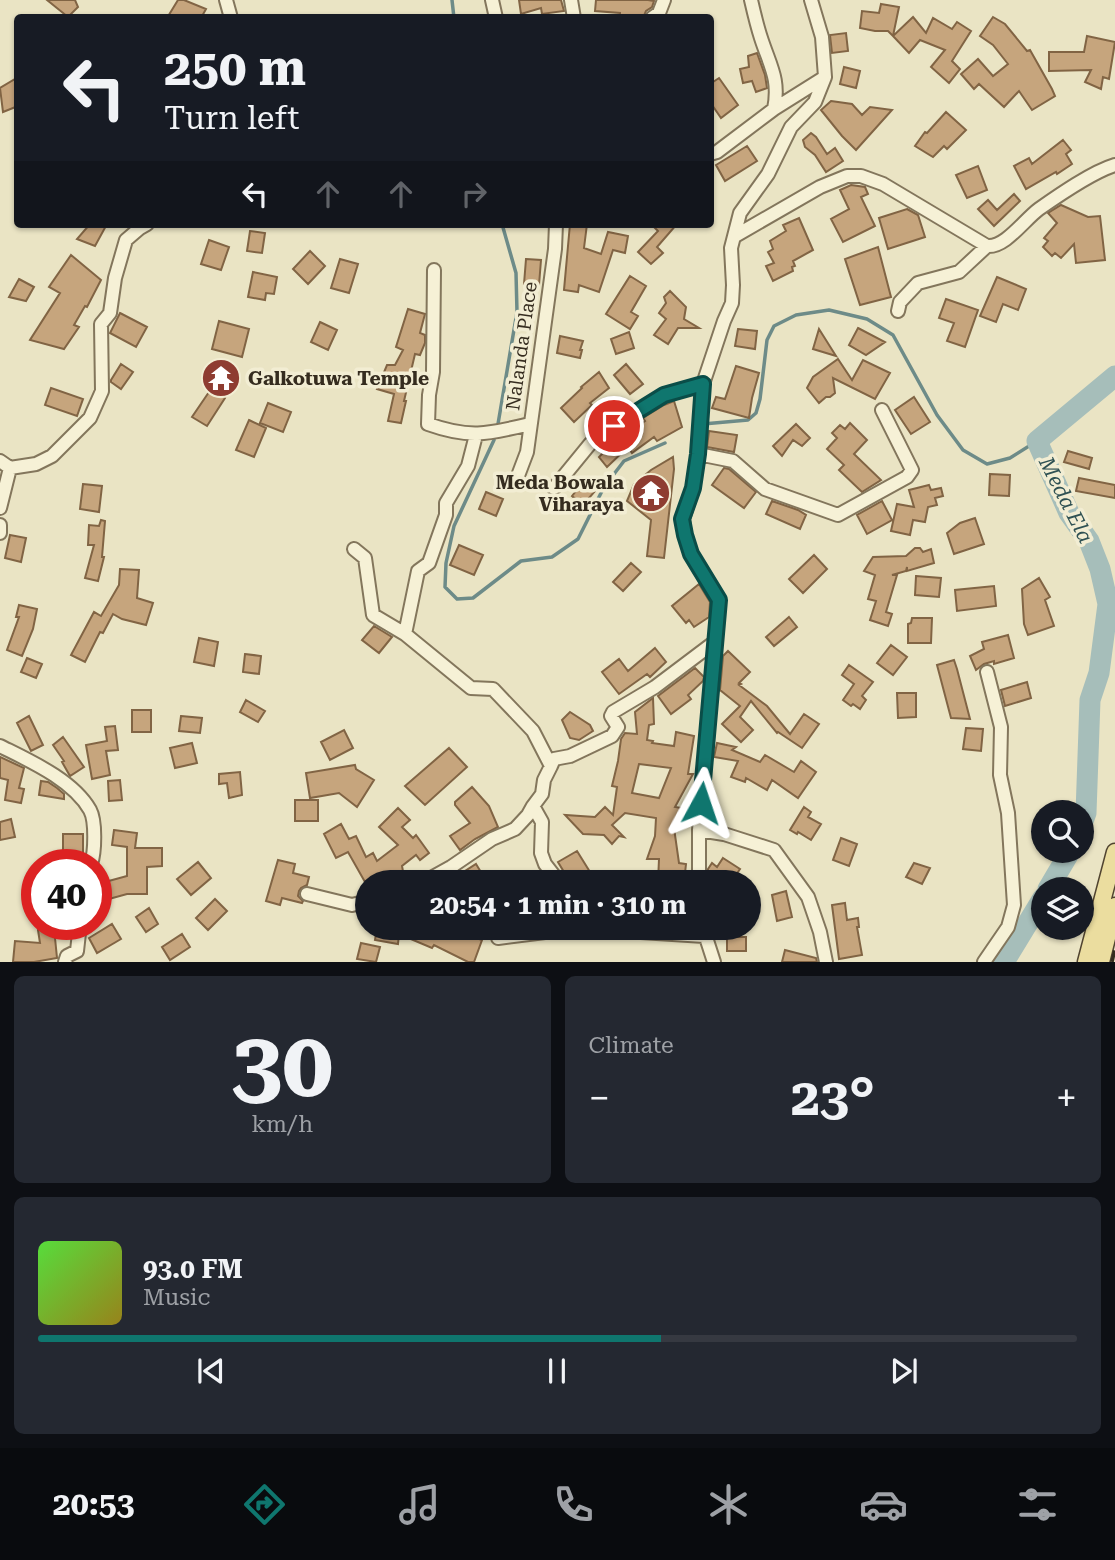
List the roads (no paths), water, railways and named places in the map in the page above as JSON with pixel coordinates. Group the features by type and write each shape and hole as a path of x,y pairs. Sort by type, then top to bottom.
{"main road":[{"path":"1086,961 1115,852"},
{"path":"1101,961 1115,906"}],"street":[{"path":"751,0 775,74 774,109"},
{"path":"699,870 699,830 719,600 691,554 682,519 693,488 703,384 723,321 732,303 731,248 740,213 768,174 791,127 815,102 825,77 822,37 811,0"},
{"path":"714,153 774,109 825,77"},
{"path":"735,236 820,187 848,176 861,176 883,184 986,246 994,247 1038,210 1102,169 1115,165"},
{"path":"0,508 5,464 36,464 52,456 90,418 102,391 101,324 110,313 115,278 126,240 140,228"},
{"name":"Nalanda Place","path":"434,270 433,372 428,425 476,435 530,424 556,228"},
{"path":"898,311 900,302 918,283 959,272 986,246"},
{"path":"554,488 590,444 614,426 664,395 703,384"},
{"path":"698,454 733,461 765,489 838,515 907,477 912,470 881,410"},
{"path":"516,481 527,452 530,424"},
{"path":"405,634 418,571 429,563 446,515 446,503 468,466 476,435"},
{"path":"0,525 0,533"},
{"path":"354,549 365,558 373,615 405,634 471,688 493,689 533,731 551,766"},
{"path":"446,870 492,839 514,829 528,815 542,794 544,780 554,758 570,756 612,736 618,727 611,716 613,712 655,687 716,640"},
{"path":"984,961 1008,927 1014,905 1008,813 1000,775 1000,727 987,672"},
{"path":"0,746 76,791 92,813 95,849"},
{"path":"533,806 542,822 541,853 550,870"},
{"path":"699,830 724,834 774,850 808,897 820,932 825,961"},
{"path":"307,894 355,904"},
{"path":"65,961 67,956 77,951 78,940"},
{"path":"707,940 714,961"}],"waterway":[{"path":"452,0 454,14"},
{"path":"498,424 517,312 516,273 503,228"},
{"path":"703,424 748,420 756,413 767,340 774,326 796,315 829,310 867,319 893,335 937,415 963,450 987,464 1010,458 1037,441"},
{"name":"Meda Ela","path":"1086,800 1090,700 1099,673 1108,604 1100,569 1089,541 1069,513 1037,441 1115,376"},
{"path":"494,440 454,526 446,563 445,587 457,599 473,598 521,561 552,557 578,539 604,487 624,461 665,443"},
{"name":"Meda Ela","path":"1055,877 1063,863"},
{"name":"Meda Ela","path":"1004,962 1031,918"}],"railway":[{"path":"1112,962 1115,949"}],"place":[{"name":"Galkotuwa Temple","path":"221,378"},
{"name":"Meda Bowala Viharaya","path":"651,493"}]}
